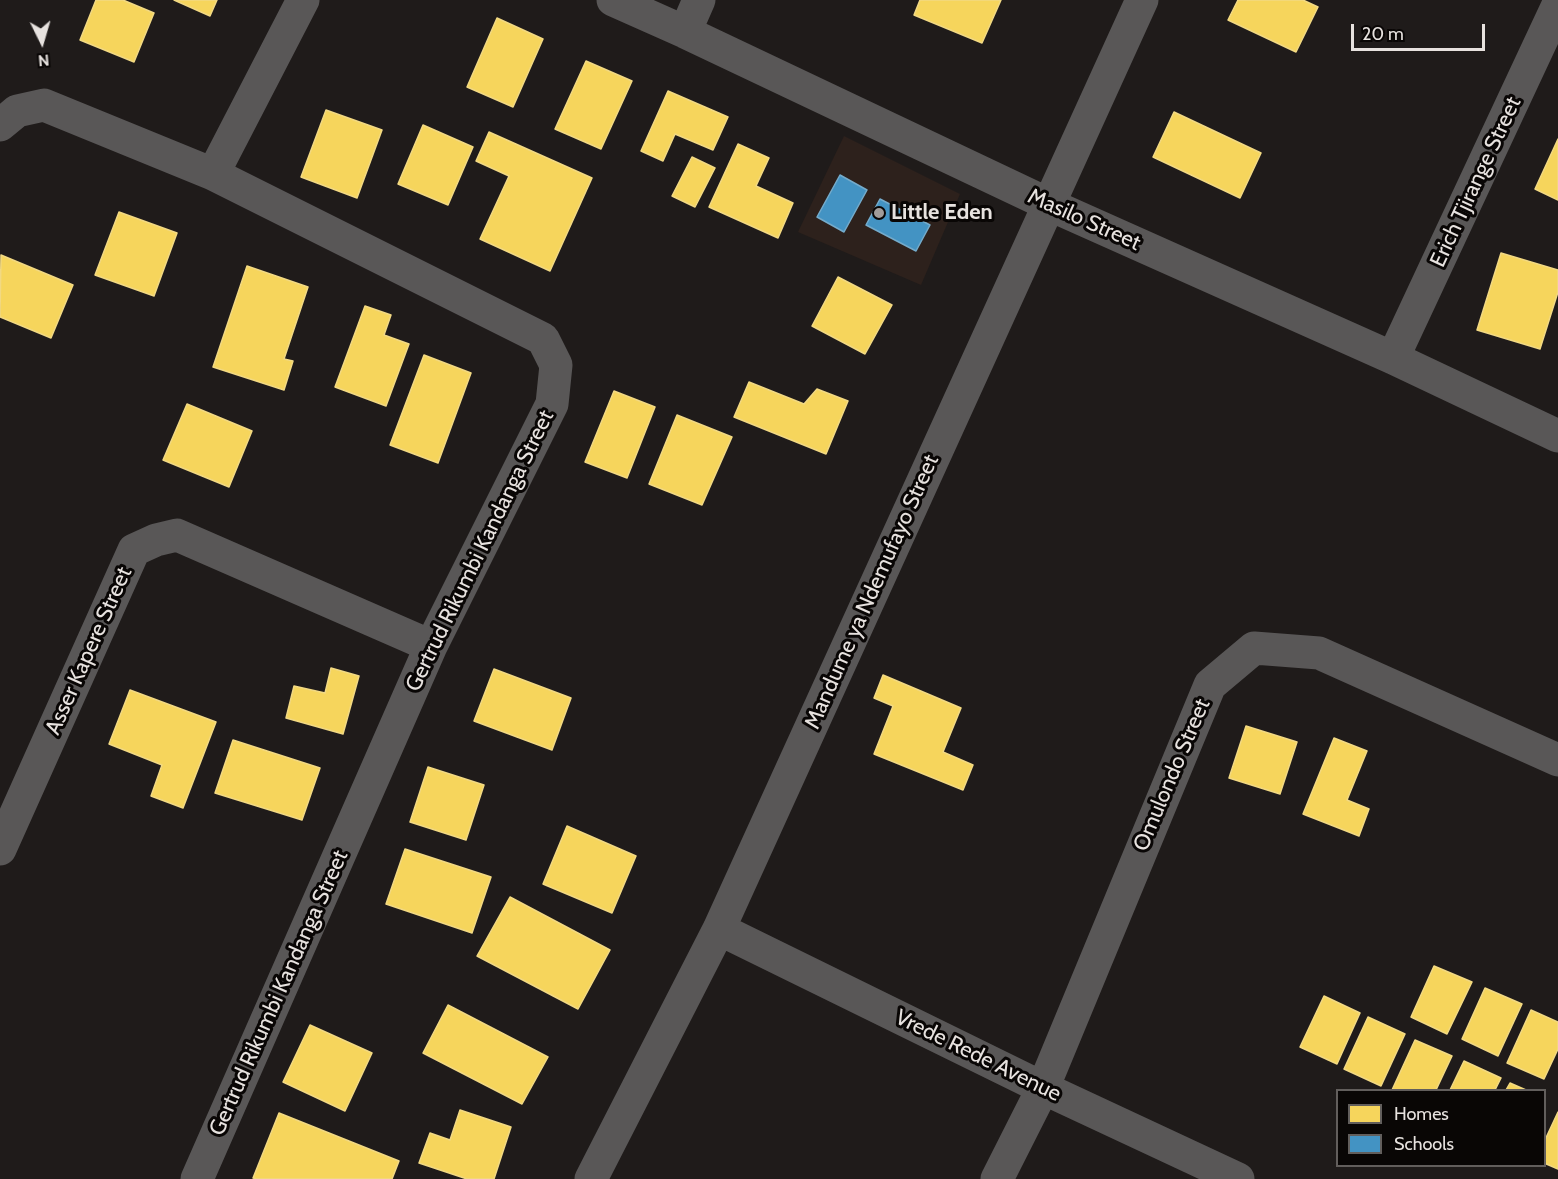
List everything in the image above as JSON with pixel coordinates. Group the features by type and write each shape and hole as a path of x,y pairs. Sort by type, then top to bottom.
{"street":[{"path":"213,174 303,0"},
{"name":"Masilo Street","path":"613,0 1048,204 1393,358 1558,436"},
{"path":"685,32 699,0"},
{"name":"Mandume ya Ndemufayo Street","path":"591,1179 719,929 1142,0"},
{"name":"Erich Tjirange Street","path":"1393,358 1558,5"},
{"name":"Gertrud Rikumbi Kandanga Street","path":"0,125 16,111 44,105 213,174 543,339 556,365 552,404 431,646 197,1179"},
{"name":"Asser Kapere Street","path":"0,849 134,550 156,540 177,535 431,646"},
{"name":"Omulondo Street","path":"997,1179 1043,1088 1210,685 1254,648 1319,653 1558,760"},
{"name":"Vrede Rede Avenue","path":"719,929 1043,1088 1238,1179"}],"shaded area":[{"name":"Little Eden","path":"844,136 960,194 921,285 798,232"}],"building: Homes":[{"path":"96,0 123,0 154,13 134,62 80,40"},
{"path":"174,0 217,0 210,16"},
{"path":"920,0 1001,0 982,43 914,15"},
{"path":"1238,0 1303,0 1318,7 1296,52 1228,20"},
{"path":"497,18 543,39 513,107 467,87"},
{"path":"586,61 632,81 601,149 555,129"},
{"path":"668,91 728,117 713,150 675,134 663,161 641,151"},
{"path":"326,110 382,130 357,198 301,177"},
{"path":"1174,112 1261,153 1240,198 1153,157"},
{"path":"423,125 473,147 448,205 398,184"},
{"path":"489,132 592,178 550,271 480,239 509,176 476,161"},
{"path":"1558,139 1558,200 1535,189"},
{"path":"738,144 769,158 756,186 793,203 778,238 709,207"},
{"path":"692,157 715,168 695,207 672,196"},
{"path":"119,212 177,233 154,296 95,275"},
{"path":"1501,253 1558,270 1558,292 1540,349 1477,330"},
{"path":"1,255 73,285 51,338 0,317"},
{"path":"247,266 308,287 284,359 293,361 284,390 213,367"},
{"path":"838,277 892,305 865,354 812,326"},
{"path":"365,306 391,315 384,335 409,344 386,406 335,387"},
{"path":"424,355 471,373 438,463 390,445"},
{"path":"749,382 804,404 817,389 848,401 826,454 734,417"},
{"path":"614,391 655,407 627,478 585,462"},
{"path":"187,404 252,431 229,487 163,460"},
{"path":"677,415 732,437 702,505 649,484"},
{"path":"331,668 359,676 343,734 286,718 294,686 325,693"},
{"path":"494,669 571,698 552,750 474,721"},
{"path":"883,675 961,708 943,752 973,765 963,790 874,754 893,706 874,698"},
{"path":"130,690 216,722 183,808 151,796 162,765 109,744"},
{"path":"1246,726 1297,742 1280,794 1229,778"},
{"path":"1334,738 1367,751 1347,800 1369,809 1359,836 1303,814"},
{"path":"233,740 320,768 302,820 215,793"},
{"path":"428,767 484,785 466,840 410,822"},
{"path":"567,826 636,856 612,913 543,884"},
{"path":"405,849 491,877 472,933 386,904"},
{"path":"510,897 610,950 578,1009 477,956"},
{"path":"1434,966 1472,982 1447,1034 1411,1017"},
{"path":"1485,988 1522,1004 1498,1056 1462,1039"},
{"path":"1324,996 1360,1013 1337,1064 1300,1047"},
{"path":"448,1005 548,1057 522,1104 423,1053"},
{"path":"1531,1010 1558,1022 1558,1049 1544,1079 1507,1063"},
{"path":"1368,1017 1405,1034 1381,1086 1344,1069"},
{"path":"310,1025 372,1053 345,1111 283,1082"},
{"path":"1415,1040 1452,1056 1436,1089 1392,1089"},
{"path":"1464,1061 1501,1078 1496,1089 1450,1089"},
{"path":"1510,1083 1524,1089 1507,1089"},
{"path":"460,1110 511,1127 494,1179 467,1179 419,1163 430,1133 450,1140"},
{"path":"1558,1112 1558,1169 1546,1164 1546,1138"},
{"path":"279,1113 399,1161 392,1179 253,1178"}],"building: Schools":[{"path":"840,175 867,190 844,232 817,217"},
{"path":"880,199 930,225 916,251 866,225"}],"place":[{"name":"Little Eden","path":"879,213"}]}
